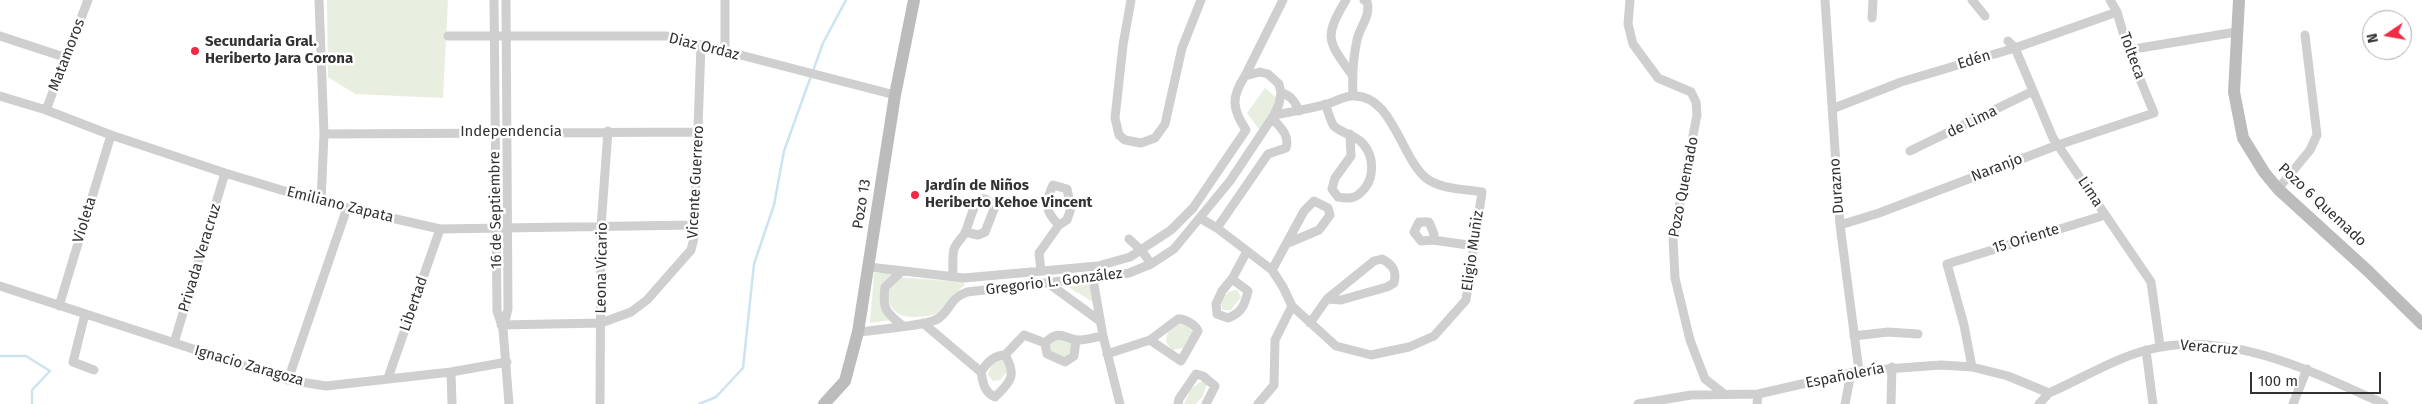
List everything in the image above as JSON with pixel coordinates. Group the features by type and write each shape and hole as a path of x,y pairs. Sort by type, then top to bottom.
{"main road":[{"name":"Pozo 13","path":"824,404 845,381 858,332 895,95 914,0"},
{"name":"Pozo 6 Quemado","path":"2239,0 2234,92 2243,138 2264,172 2278,189 2368,271 2422,324"}],"street":[{"name":"Matamoros","path":"46,110 88,0"},
{"path":"319,0 324,134 321,202"},
{"name":"16 de Septiembre","path":"494,0 497,311 503,326 509,404"},
{"name":"16 de Septiembre","path":"503,326 508,309 506,0"},
{"path":"725,0 725,52"},
{"path":"1131,0 1123,45 1115,118 1119,135 1125,140 1141,143 1155,138 1165,124 1182,48 1201,0"},
{"path":"1258,136 1246,130 1238,118 1234,102 1235,93 1283,0"},
{"path":"1346,0 1334,20 1331,32 1332,46 1352,75"},
{"path":"1217,228 1268,154 1286,148 1288,142 1284,130 1273,117 1353,96 1352,75 1358,37 1369,10 1367,2 1364,0"},
{"name":"Pozo Quemado","path":"1630,0 1628,24 1632,44 1658,78 1691,92 1696,102 1697,115 1673,238 1675,278 1690,340 1706,378 1723,393"},
{"name":"Durazno","path":"1825,0 1840,225 1854,336 1855,372 1845,404"},
{"path":"1872,18 1873,0"},
{"path":"1972,0 1985,16"},
{"name":"Tolteca","path":"2110,0 2117,12 2128,50 2154,113"},
{"name":"Edén","path":"1832,109 1901,82 2015,48 2117,12"},
{"path":"2128,50 2236,32"},
{"path":"2278,189 2310,150 2317,134 2305,35"},
{"path":"0,36 67,58"},
{"name":"Diaz Ordaz","path":"448,36 667,36 865,89 895,95"},
{"name":"Lima","path":"2008,41 2015,48 2058,145 2151,282 2160,346"},
{"name":"Vicente Guerrero","path":"503,326 601,323 631,312 647,300 691,250 695,225 702,45"},
{"path":"1245,76 1260,72 1268,74 1279,84 1281,93 1287,94 1294,100 1299,111"},
{"name":"de Lima","path":"1910,151 2033,91"},
{"name":"Gregorio L. González","path":"858,332 939,319 957,295 967,292 1093,279 1128,273 1151,264 1174,249 1230,181 1258,136 1273,117 1281,93"},
{"name":"Emiliano Zapata","path":"0,96 46,110 111,135 225,173 321,202 440,229 695,225"},
{"name":"Eligio Muñiz","path":"1200,218 1217,228 1272,270 1292,306 1336,346 1371,355 1409,347 1434,336 1466,300 1482,192 1428,180 1418,170 1381,108 1372,100 1353,96"},
{"path":"1325,104 1334,126 1350,134 1365,145 1372,169 1371,180 1359,196 1352,199 1338,196 1332,189 1335,178 1351,156 1350,134"},
{"name":"Naranjo","path":"1840,225 2058,145 2154,113"},
{"name":"Gregorio L. González","path":"868,267 964,278 1112,263 1142,251 1171,230 1193,208 1246,130"},
{"name":"Leona Vicario","path":"600,404 601,227 608,132"},
{"name":"Independencia","path":"324,134 699,132"},
{"name":"Violeta","path":"59,306 111,135"},
{"name":"Privada Veracruz","path":"174,343 225,173"},
{"path":"1272,270 1304,211 1314,201 1328,208 1330,215 1319,230 1288,243"},
{"path":"288,380 347,208"},
{"name":"15 Oriente","path":"1972,366 1964,325 1947,264 2106,215"},
{"path":"1041,271 1039,253 1059,225"},
{"name":"Libertad","path":"388,378 440,229"},
{"path":"953,276 954,248 965,232"},
{"path":"1129,239 1142,251 1151,264"},
{"path":"1433,240 1453,245 1475,246"},
{"path":"1232,279 1247,251"},
{"path":"1310,323 1327,299 1374,261 1382,259 1391,264 1396,276 1394,283 1387,287 1341,300 1327,299"},
{"path":"901,272 884,287 883,301 888,315 903,326"},
{"name":"Gregorio L. González","path":"964,278 967,292"},
{"path":"1093,279 1103,336 1120,404"},
{"path":"1048,283 1100,320"},
{"name":"Ignacio Zaragoza","path":"0,286 288,380 326,386 451,372 507,362"},
{"path":"1258,404 1274,385 1275,340 1292,306"},
{"path":"85,314 73,362 94,370"},
{"path":"1107,354 1150,340 1178,319 1182,318 1197,328 1198,331 1180,361 1150,340"},
{"path":"923,323 981,372"},
{"path":"1854,336 1888,332 1918,334"},
{"path":"1005,355 1012,367 1012,376 995,397 988,394 983,385 981,372 987,362 999,355 1005,355 1024,335 1045,343"},
{"path":"1045,343 1051,337 1064,335 1076,340 1103,336"},
{"path":"1045,343 1047,354 1065,362 1074,356 1076,340"},
{"name":"Veracruz","path":"2039,404 2049,393 2146,350 2160,346 2194,344 2235,348 2307,369 2384,404"},
{"path":"2146,350 2153,404"},
{"name":"Españolería","path":"1638,404 1691,395 1723,393 1733,396 1758,394 1855,372 1892,367 1941,365 1972,366 2008,376 2049,393"},
{"path":"1891,404 1892,367"},
{"path":"2293,404 2307,369"},
{"path":"451,372 452,404"},
{"path":"1178,404 1179,399 1196,374 1203,376 1216,386 1206,404"},
{"path":"1757,404 1758,394"}],"green space":[{"path":"327,0 448,0 443,98 355,94 328,77"},
{"path":"1265,88 1277,98 1278,107 1259,129 1247,113"},
{"path":"874,273 896,273 885,285 892,320 870,323"},
{"path":"898,277 963,282 965,285 951,297 938,314 911,317 897,313 892,308 889,300 887,290"},
{"path":"1089,283 1093,302 1068,287"},
{"path":"1233,290 1237,290 1241,297 1231,310 1223,310 1224,296"},
{"path":"1184,322 1193,332 1184,348 1172,350 1166,342 1167,334 1173,326"},
{"path":"1058,338 1071,343 1073,347 1066,358 1047,351 1047,343"},
{"path":"1002,357 1008,371 1000,380 993,381 988,375 992,364"},
{"path":"1203,380 1207,384 1203,396 1196,404 1184,404 1191,389"}],"waterway":[{"path":"813,71 823,43 846,0"},
{"path":"699,404 716,397 743,368 754,264 774,205 784,151 811,76"},
{"path":"0,356 26,356 50,371 32,390 32,404"}],"place":[{"name":"Secundaria Gral. Heriberto Jara Corona","path":"195,51"},
{"name":"Jardín de Niños Heriberto Kehoe Vincent","path":"915,195"}]}
